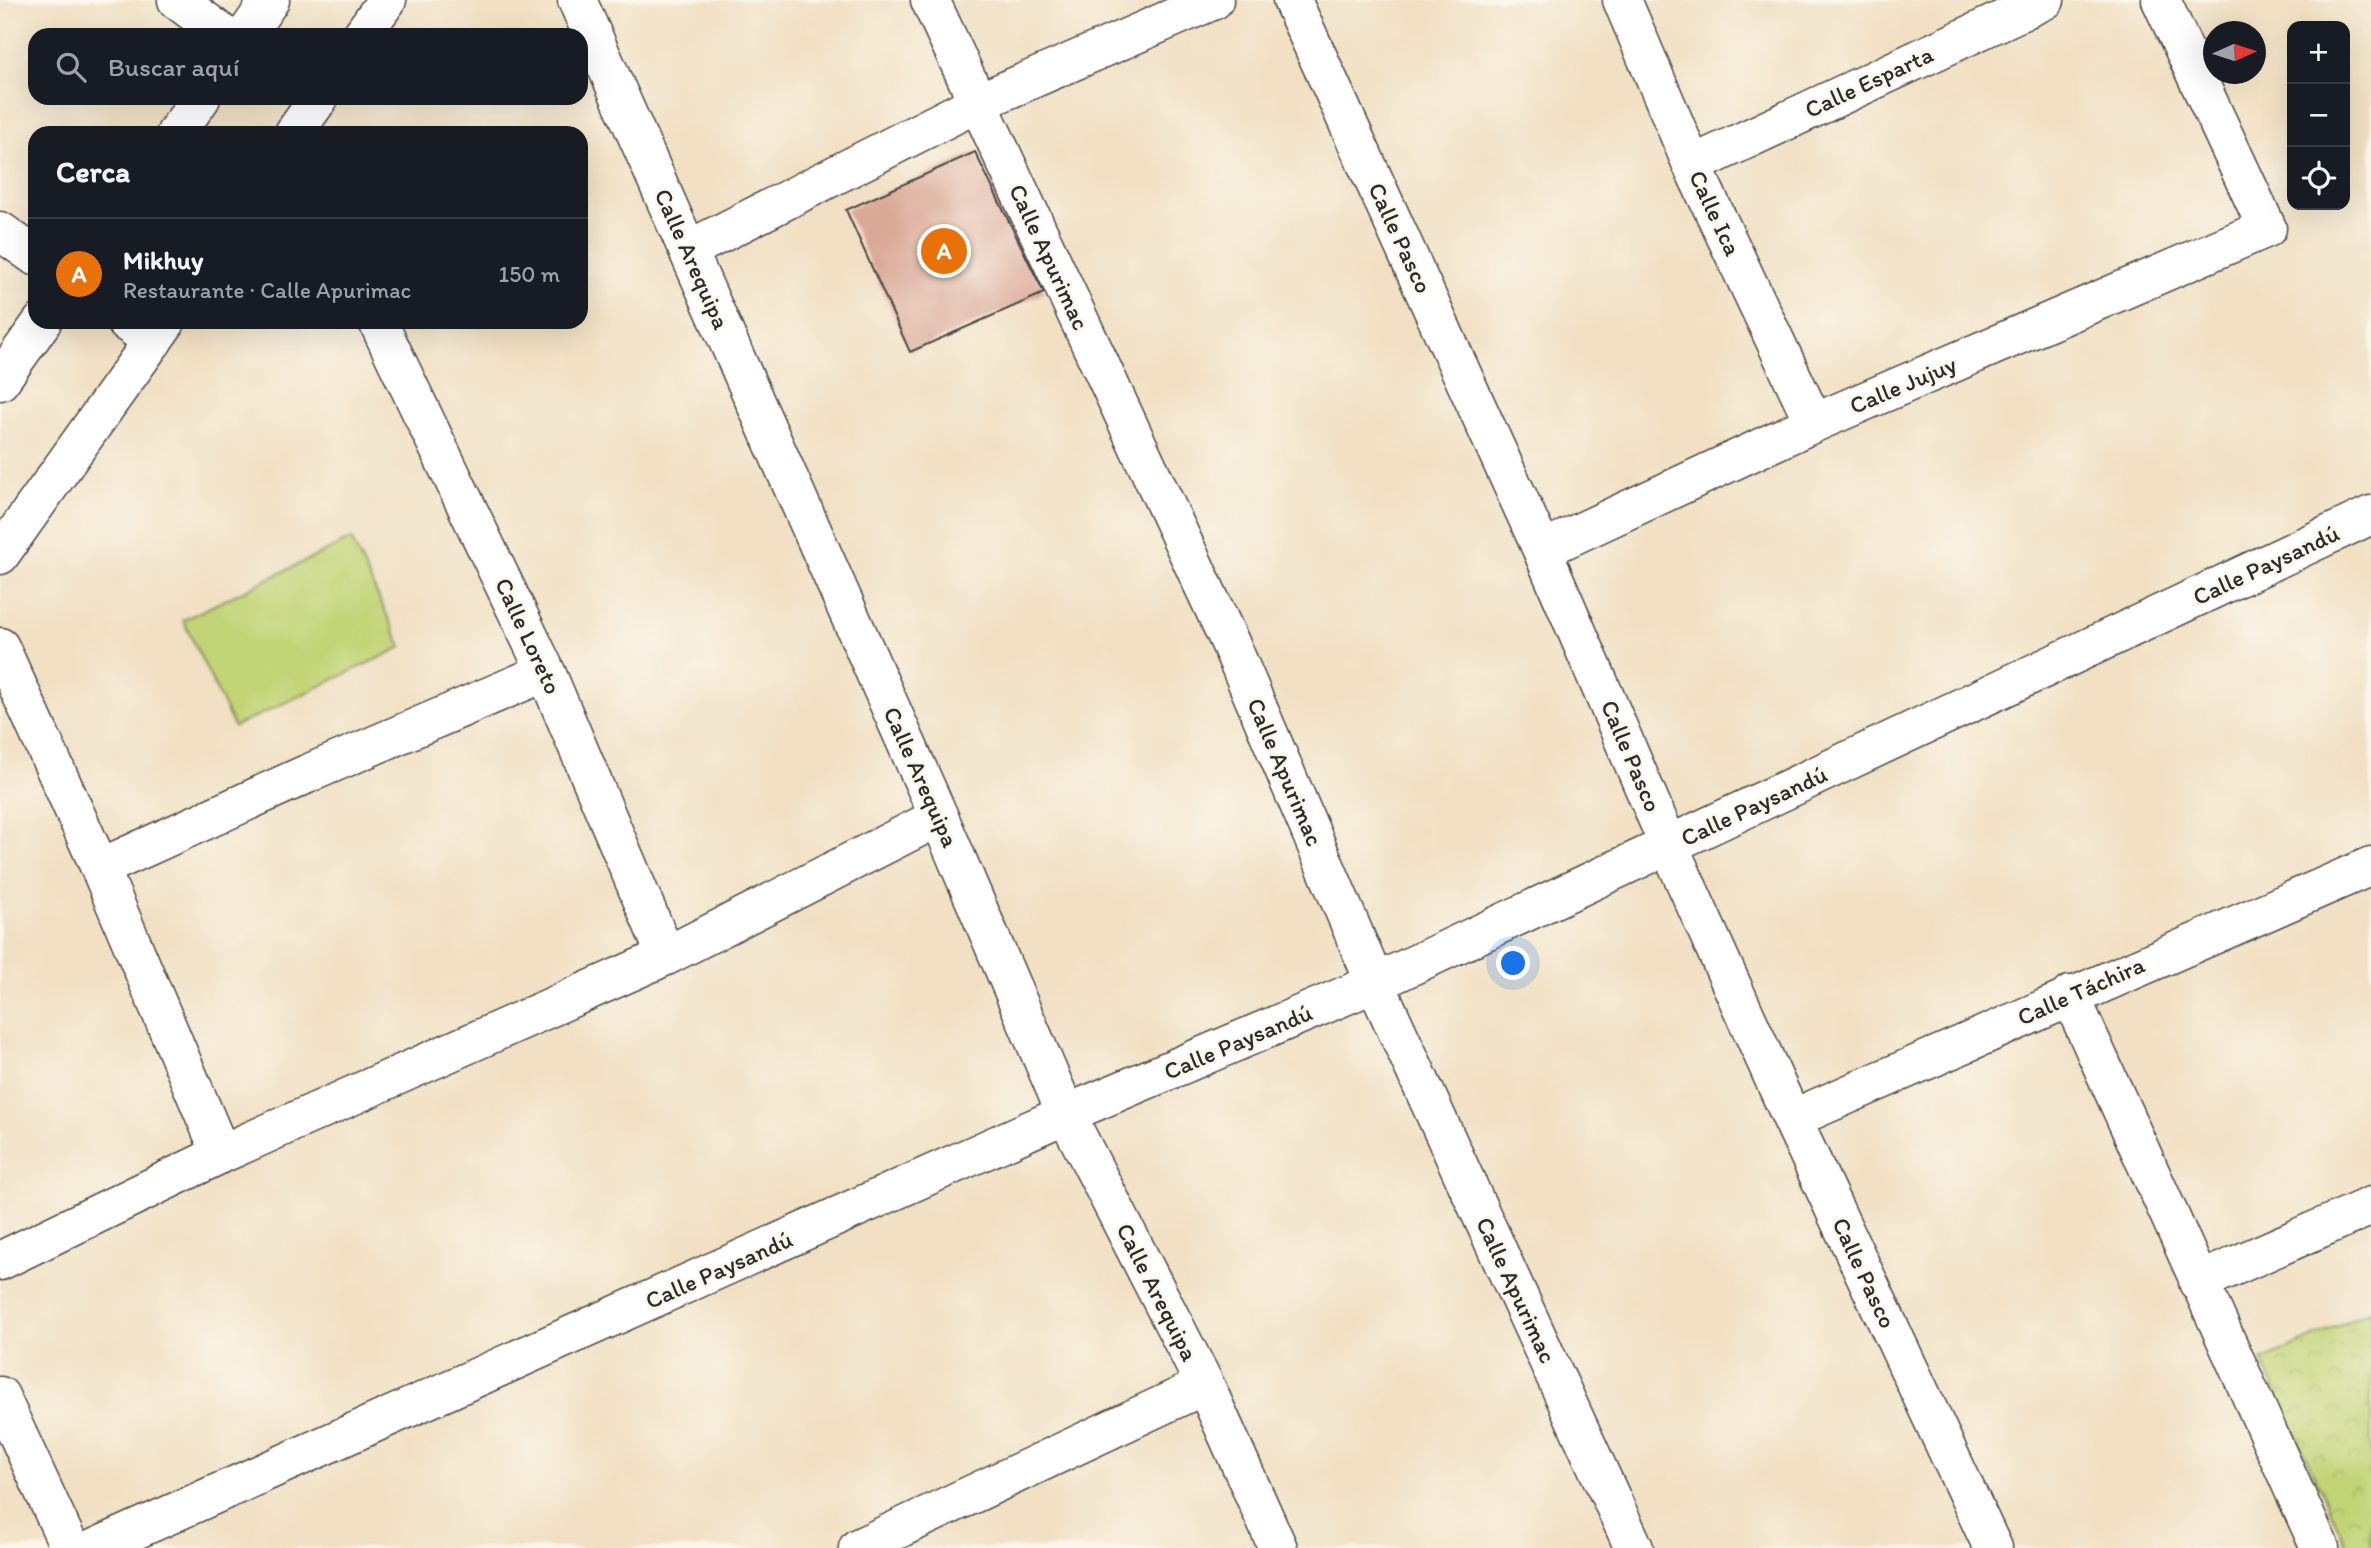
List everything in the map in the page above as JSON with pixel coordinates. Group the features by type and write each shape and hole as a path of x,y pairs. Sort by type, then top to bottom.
{"street":[{"path":"177,0 215,28"},
{"path":"251,28 270,0"},
{"path":"367,28 387,0"},
{"name":"Calle Arequipa","path":"578,0 939,817 1066,1114 1205,1385 1278,1548"},
{"name":"Calle Apurimac","path":"930,0 1232,647 1375,984 1634,1548"},
{"path":"688,250 977,103 1214,0"},
{"name":"Calle Pasco","path":"1292,0 1542,550 1669,846 1792,1119 1993,1548"},
{"name":"Calle Ica","path":"1622,0 1692,164 1814,423"},
{"name":"Calle Esparta","path":"1692,164 2045,0"},
{"name":"Calle Jujuy","path":"1542,550 1814,423 2267,228 2161,0"},
{"path":"181,126 196,105"},
{"path":"299,126 314,105"},
{"path":"0,231 28,251"},
{"path":"0,382 37,329"},
{"path":"0,555 148,329"},
{"name":"Calle Loreto","path":"381,329 546,672 666,956"},
{"name":"Calle Paysandú","path":"95,1548 1066,1114 1375,984 2371,515"},
{"path":"0,647 100,868 221,1154"},
{"path":"100,868 307,774 546,672"},
{"path":"0,1261 221,1154 666,956 939,817"},
{"name":"Calle Táchira","path":"1792,1119 2070,995 2371,866"},
{"path":"2070,995 2320,1548"},
{"path":"2198,1282 2371,1206"},
{"path":"858,1548 923,1534 1205,1385"},
{"path":"0,1396 70,1548"}],"green space":[{"path":"351,539 402,647 234,727 183,620"},
{"path":"2371,1310 2371,1548 2348,1548 2262,1361"}],"building":[{"path":"975,152 1044,293 910,352 846,210"}],"place":[{"name":"Mikhuy","path":"944,251"}]}
